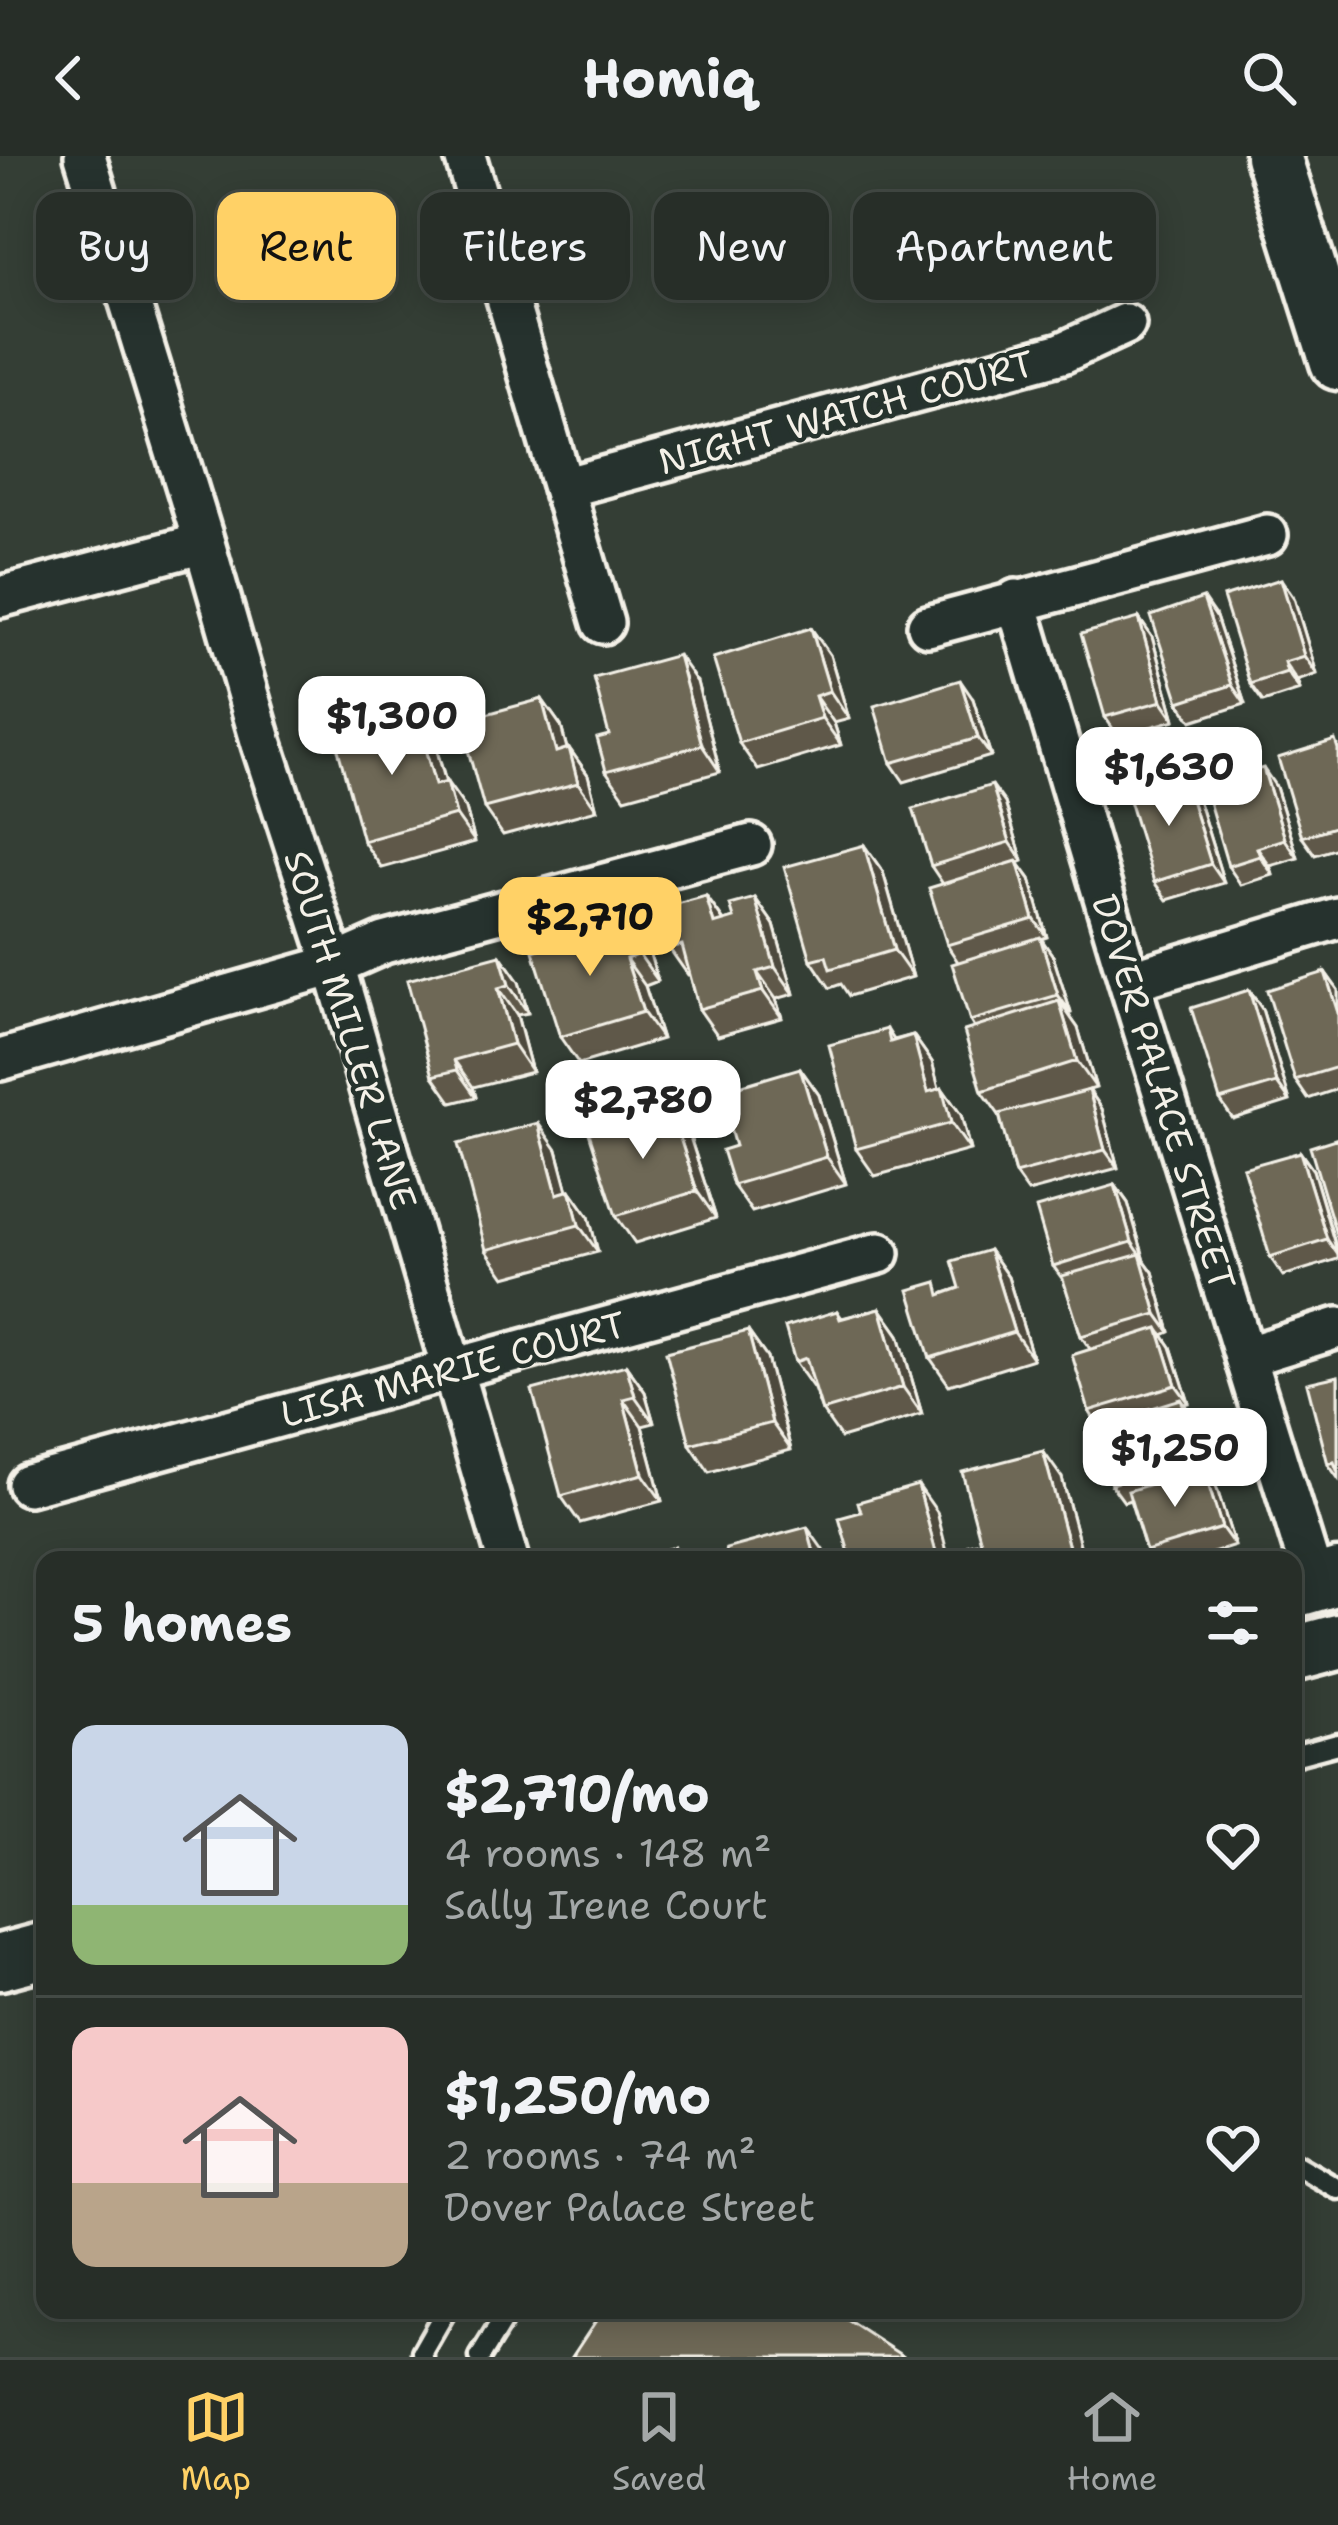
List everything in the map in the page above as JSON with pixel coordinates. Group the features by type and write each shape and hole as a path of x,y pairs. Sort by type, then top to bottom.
{"main road":[{"path":"1273,156 1338,362"},
{"path":"1302,1652 1338,1642"},
{"path":"0,1962 36,1952"}],"street":[{"name":"SOUTH MILLER LANE","path":"86,156 262,744 334,965 505,1551"},
{"path":"465,156 603,623"},
{"name":"NIGHT WATCH COURT","path":"563,488 1062,353 1125,324"},
{"path":"928,626 1267,535"},
{"path":"0,597 204,543"},
{"name":"DOVER PALACE STREET","path":"1016,600 1315,1584"},
{"path":"0,1060 334,965 384,943 751,845"},
{"path":"1130,981 1338,918"},
{"name":"LISA MARIE COURT","path":"28,1485 879,1253"},
{"path":"1245,1358 1338,1328"}],"lane":[{"path":"1302,1754 1338,1744"},
{"path":"1302,2168 1338,2189"},
{"path":"423,2357 441,2319"},
{"path":"480,2357 503,2319"}],"building":[{"path":"1281,579 1304,656 1284,662 1287,672 1250,684 1223,597"},
{"path":"1203,598 1232,685 1179,702 1151,616"},
{"path":"1139,618 1162,701 1105,717 1081,634"},
{"path":"811,628 830,691 815,696 822,718 739,743 713,658"},
{"path":"678,655 702,745 606,771 597,738 609,735 594,678"},
{"path":"960,680 978,738 891,763 874,706"},
{"path":"542,699 556,752 569,748 578,783 484,808 460,721"},
{"path":"415,712 435,785 447,782 456,815 363,841 334,735"},
{"path":"1335,740 1338,826 1302,837 1278,758"},
{"path":"1263,768 1285,839 1257,848 1260,856 1228,866 1204,785"},
{"path":"1184,777 1211,864 1154,882 1127,794"},
{"path":"992,785 1010,842 931,866 913,809"},
{"path":"864,845 894,950 830,969 826,956 811,960 784,867"},
{"path":"1017,861 1034,919 947,945 929,888"},
{"path":"706,896 714,924 734,918 730,905 755,898 775,967 757,972 763,991 699,1009 682,945 669,948 658,909"},
{"path":"629,921 639,954 626,959 643,1012 560,1037 533,951"},
{"path":"1040,937 1058,995 970,1021 952,964"},
{"path":"500,955 509,985 498,988 513,1044 454,1060 457,1070 433,1076 407,980"},
{"path":"1325,972 1338,1013 1338,1067 1295,1080 1267,990"},
{"path":"1249,990 1277,1083 1220,1100 1191,1008"},
{"path":"1059,1001 1077,1061 982,1091 964,1031"},
{"path":"887,1029 890,1042 913,1035 928,1092 942,1088 951,1123 856,1149 829,1045"},
{"path":"800,1068 827,1157 733,1185 722,1150 735,1146 719,1092"},
{"path":"1089,1090 1105,1150 1015,1174 999,1114"},
{"path":"670,1107 697,1191 616,1216 589,1133"},
{"path":"538,1123 557,1194 570,1190 579,1225 486,1250 458,1144"},
{"path":"1338,1138 1338,1237 1337,1237 1310,1147"},
{"path":"1300,1152 1327,1239 1270,1257 1243,1168"},
{"path":"1115,1185 1132,1242 1053,1266 1036,1208"},
{"path":"989,1250 1014,1332 930,1358 909,1290 937,1282 940,1295 960,1288 952,1261"},
{"path":"1140,1254 1157,1314 1081,1336 1062,1276"},
{"path":"880,1308 903,1387 822,1411 806,1358 795,1362 785,1327 837,1311 840,1319"},
{"path":"1158,1328 1176,1385 1089,1411 1072,1355"},
{"path":"748,1331 772,1423 690,1444 666,1352"},
{"path":"626,1365 635,1396 623,1399 643,1474 561,1496 532,1390"},
{"path":"1338,1376 1337,1470 1334,1462 1328,1464 1307,1383"},
{"path":"1181,1399 1199,1456 1111,1484 1093,1426"},
{"path":"1043,1451 1070,1551 971,1551 969,1545 981,1542 962,1472"},
{"path":"1203,1468 1222,1528 1146,1551 1128,1491"},
{"path":"918,1485 936,1551 848,1551 839,1518 861,1512 858,1502"},
{"path":"807,1527 814,1551 727,1551"},
{"path":"597,2319 846,2319 904,2357 572,2357"}]}
